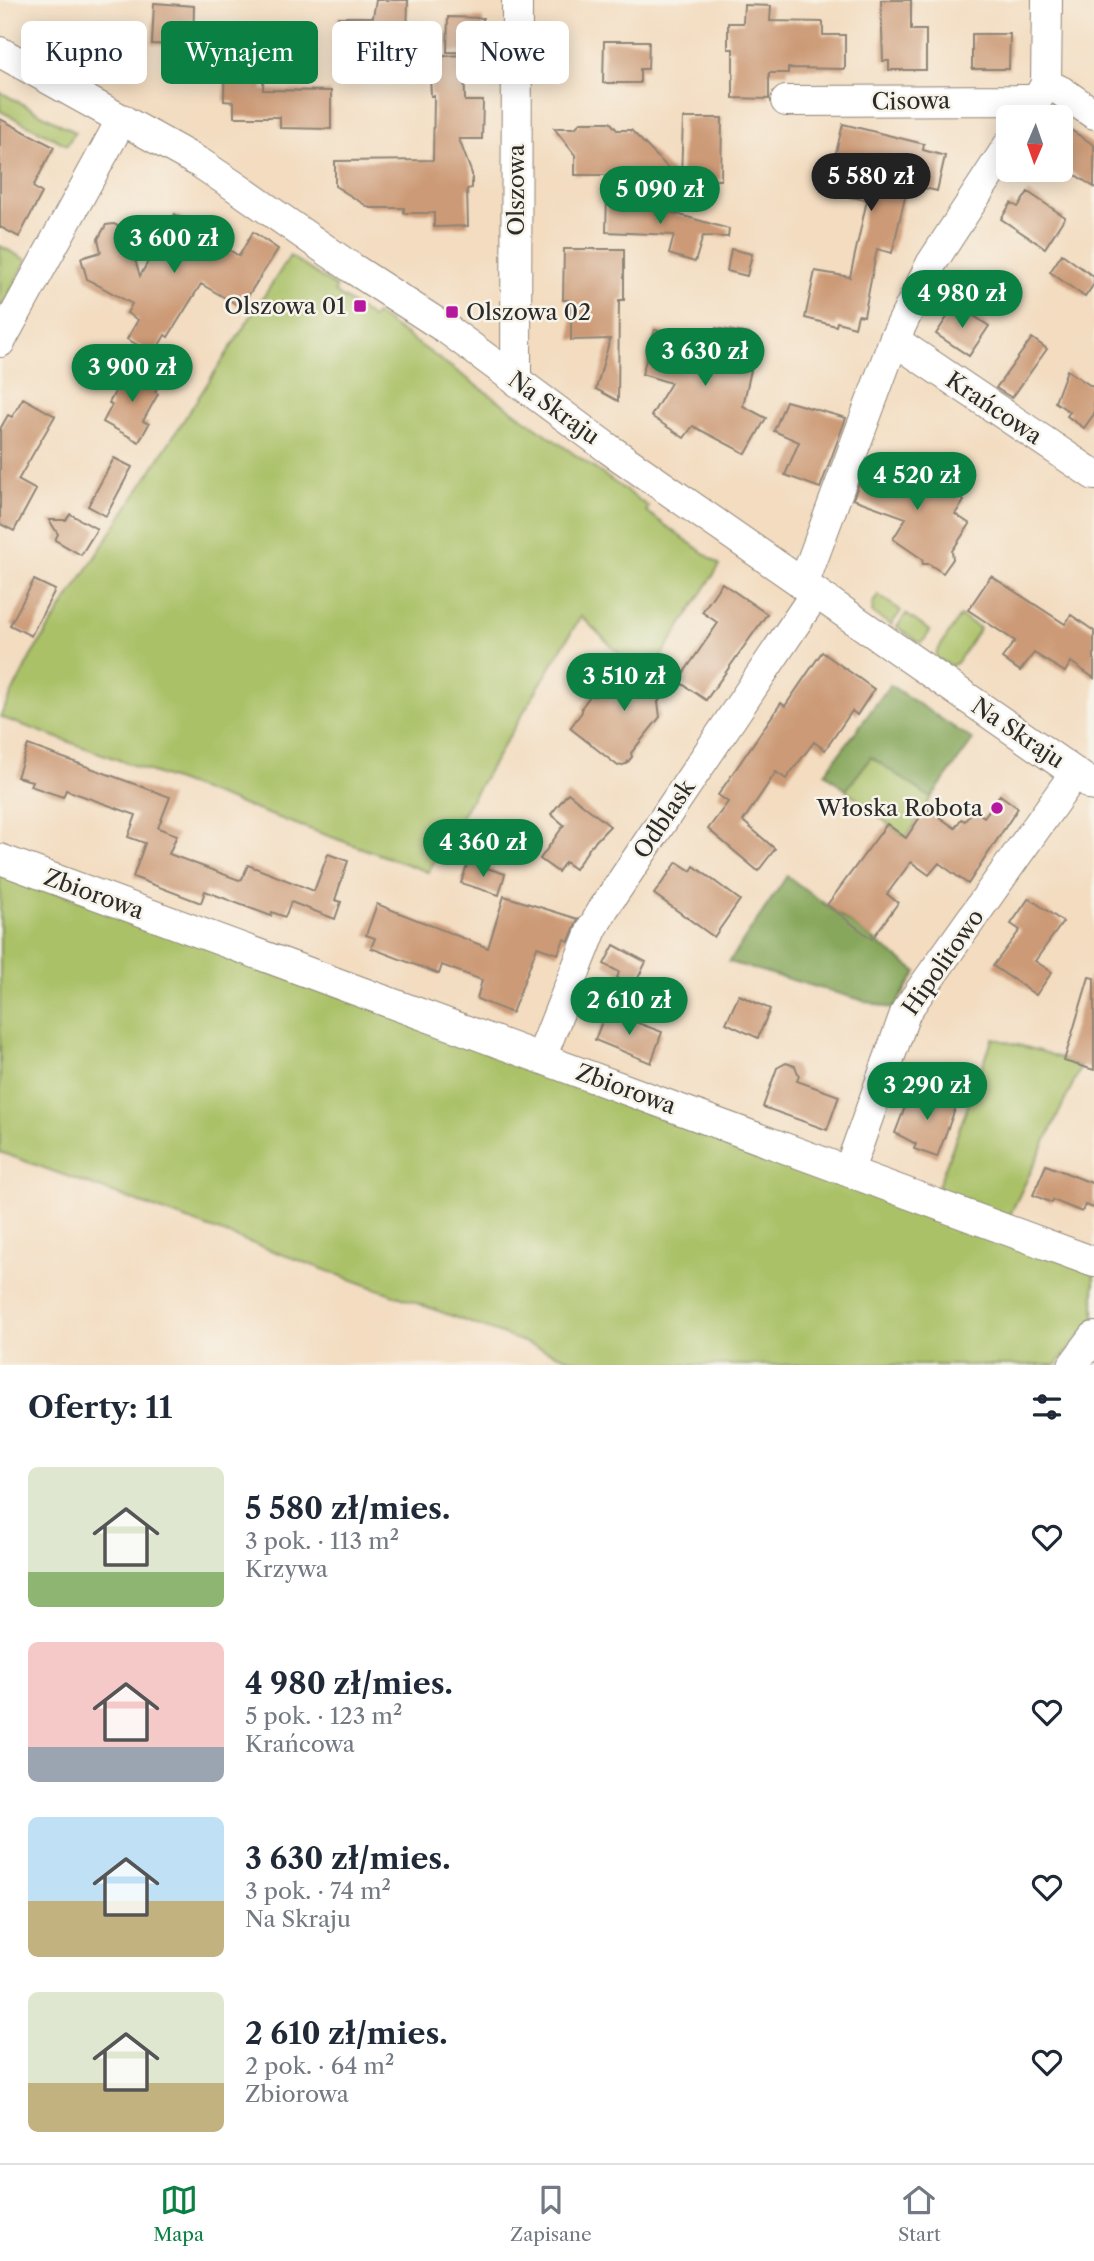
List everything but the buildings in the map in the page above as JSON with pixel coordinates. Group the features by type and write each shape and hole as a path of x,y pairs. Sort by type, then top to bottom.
{"street":[{"name":"Olszowa","path":"516,380 517,0"},
{"path":"1047,0 1037,101 1061,91 1094,114"},
{"name":"Na Skraju","path":"0,52 200,163 233,185 352,268 448,330 809,590 1085,779"},
{"name":"Cisowa","path":"786,101 1037,101"},
{"path":"0,342 122,119"},
{"name":"Odblask","path":"541,1058 592,929 604,908 809,590 894,340 931,264 996,164"},
{"name":"Krańcowa","path":"894,340 1094,475"},
{"name":"Hipolitowo","path":"849,1170 906,1012 1085,779"},
{"name":"Zbiorowa","path":"0,859 1094,1262"},
{"path":"1073,1365 1094,1337"}],"green space":[{"path":"0,92 75,132 67,145 0,111"},
{"path":"0,246 27,260 0,310"},
{"path":"290,256 336,287 335,292 372,318 376,314 649,507 646,511 720,565 646,680 581,616 428,872 0,717 31,656"},
{"path":"878,595 901,611 891,625 872,613 873,603"},
{"path":"906,614 930,631 920,643 897,627"},
{"path":"960,616 980,628 957,663 950,666 936,657 936,653"},
{"path":"890,685 973,740 931,798 871,757 846,790 825,773"},
{"path":"871,757 931,798 906,838 846,790"},
{"path":"0,871 1094,1271 1094,1319 1056,1365 587,1365 0,1152"},
{"path":"787,876 917,972 893,1009 729,962"},
{"path":"993,1038 1047,1053 1081,1067 1009,1217 937,1189"}],"place":[{"name":"Olszowa 01","path":"360,306"},
{"name":"Olszowa 02","path":"452,312"},
{"name":"Włoska Robota","path":"997,808"}]}
